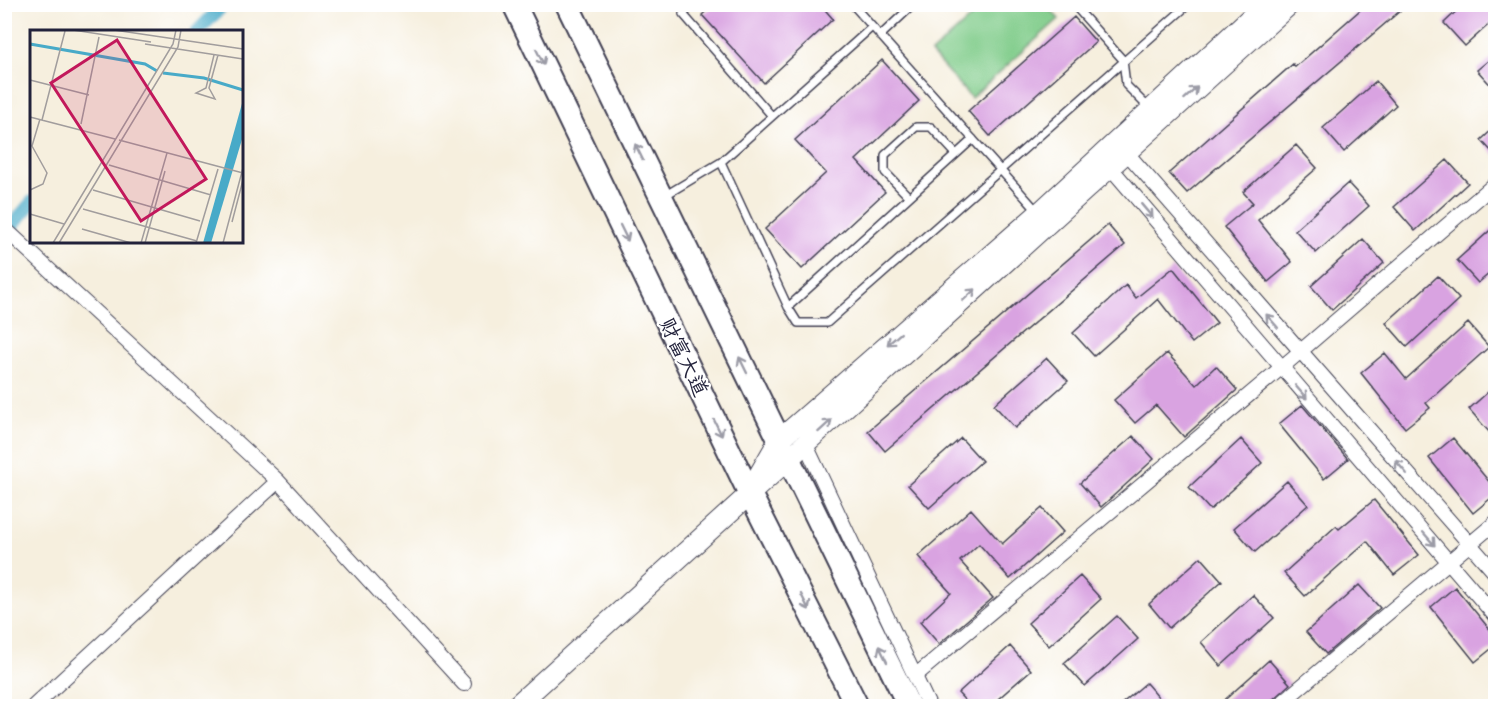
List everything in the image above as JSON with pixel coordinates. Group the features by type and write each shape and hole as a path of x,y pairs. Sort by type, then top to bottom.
{"main road":[{"name":"财富大道","path":"514,4 749,492 857,706"},
{"path":"567,4 909,706"},
{"path":"783,450 805,444 1043,218 1110,167 1126,152 1156,115 1265,4"},
{"path":"516,706 749,492 783,450 1156,115 1290,4"}],"street":[{"path":"1126,152 1496,574"},
{"path":"1110,167 1496,617"},
{"path":"915,676 1281,368 1496,183"},
{"path":"4,228 278,480 464,684"},
{"path":"805,444 929,706"},
{"path":"34,706 278,480"},
{"path":"1278,706 1496,522"}],"lane":[{"path":"693,4 683,14 772,116"},
{"path":"852,4 1043,218"},
{"path":"880,36 914,4"},
{"path":"1074,4 1124,60 1126,85 1156,115"},
{"path":"721,162 788,307 798,323 827,323 1189,4"},
{"path":"661,197 721,162 872,27"},
{"path":"909,197 885,172 885,155 916,127 931,127 956,154"},
{"path":"788,307 973,139"}],"green space":[{"path":"985,5 1046,5 1059,19 971,98 931,53"}],"building":[{"path":"714,4 820,4 833,19 764,83 702,15"},
{"path":"1367,4 1408,4 1187,193 1169,173 1293,64 1295,67"},
{"path":"1464,4 1496,4 1496,18 1465,46 1444,23"},
{"path":"1074,17 1096,42 990,136 968,111"},
{"path":"1496,54 1496,91 1477,70"},
{"path":"882,60 919,101 856,160 885,192 802,269 765,229 826,173 795,140"},
{"path":"1376,81 1396,105 1344,152 1323,128"},
{"path":"1496,126 1496,156 1481,140"},
{"path":"1296,145 1317,168 1258,220 1292,262 1268,282 1224,227 1253,203 1243,192"},
{"path":"1447,160 1468,183 1415,231 1394,207"},
{"path":"1348,183 1369,206 1316,253 1295,230"},
{"path":"1108,225 1125,245 885,451 868,431"},
{"path":"1496,225 1496,268 1478,283 1457,260"},
{"path":"1363,239 1384,263 1332,310 1311,286"},
{"path":"1173,268 1217,323 1192,343 1158,299 1094,356 1073,333 1126,285 1136,298"},
{"path":"1438,276 1459,299 1407,347 1386,323"},
{"path":"1468,323 1489,347 1426,403 1430,408 1405,428 1361,373 1385,353 1406,379"},
{"path":"1167,353 1196,385 1216,366 1237,390 1184,437 1156,405 1135,423 1114,400"},
{"path":"1047,358 1068,381 1015,428 994,405"},
{"path":"1496,385 1496,427 1490,433 1469,409"},
{"path":"1302,405 1348,459 1324,479 1279,424"},
{"path":"1133,436 1154,459 1101,507 1080,483"},
{"path":"961,438 982,461 929,508 908,485"},
{"path":"1453,438 1496,490 1496,494 1473,513 1429,458"},
{"path":"1241,439 1262,463 1210,510 1189,487"},
{"path":"1287,481 1308,505 1255,552 1234,528"},
{"path":"1374,500 1419,555 1394,575 1367,541 1305,596 1284,573 1336,526 1339,529"},
{"path":"1042,508 1063,532 1010,579 979,544 960,561 993,598 939,644 920,622 951,593 918,556 971,509 1002,544"},
{"path":"1201,557 1222,581 1169,628 1149,604"},
{"path":"1080,576 1101,599 1049,646 1028,623"},
{"path":"1359,585 1380,608 1326,654 1306,632"},
{"path":"1455,587 1496,637 1496,645 1475,662 1431,607"},
{"path":"1253,595 1274,618 1221,666 1201,642"},
{"path":"1117,616 1138,639 1085,686 1064,663"},
{"path":"1010,646 1031,670 990,706 970,706 958,693"},
{"path":"1269,660 1290,684 1265,706 1218,706"},
{"path":"1146,683 1166,706 1119,706"}],"waterway":[{"path":"199,30 224,4"},
{"path":"4,235 30,204"}]}
